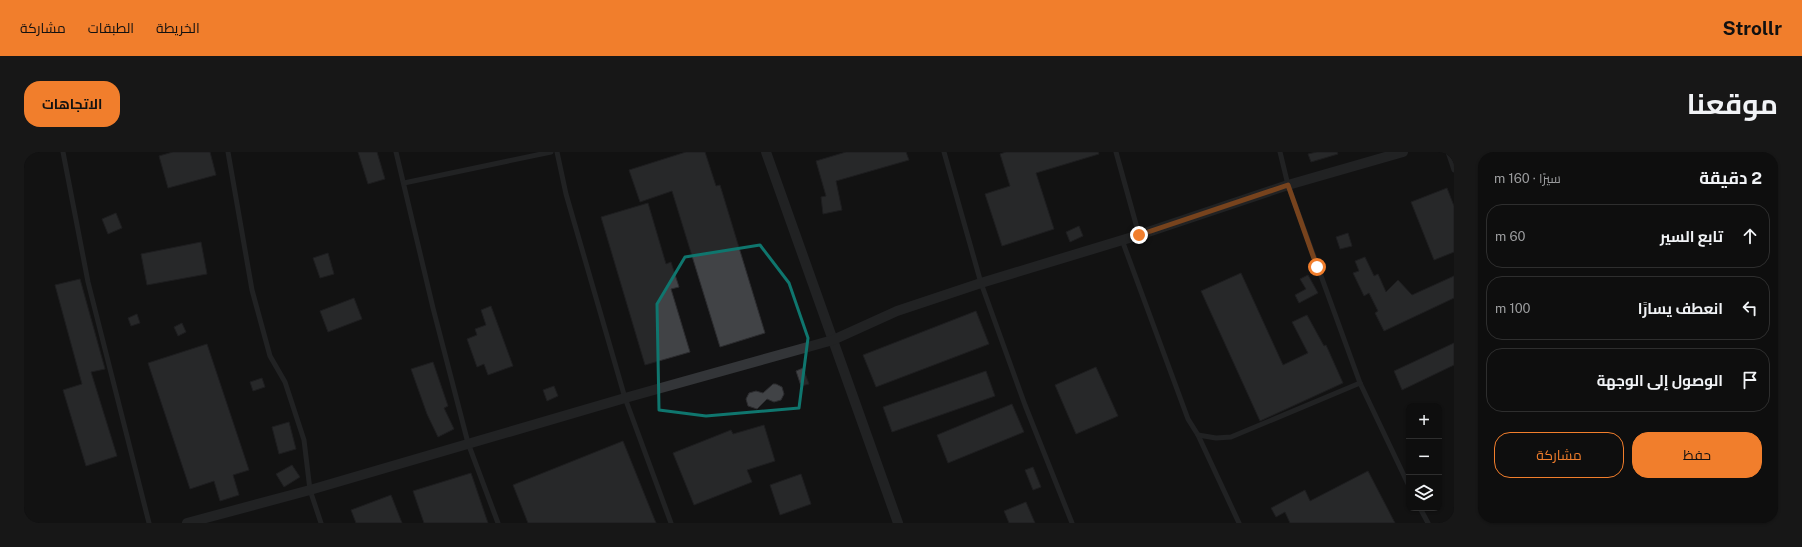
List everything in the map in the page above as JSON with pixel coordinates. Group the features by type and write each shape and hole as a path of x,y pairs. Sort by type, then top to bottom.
{"street":[{"path":"766,152 898,523"},
{"path":"187,523 310,490 625,398 833,340 897,311 981,283 1139,235 1288,185 1403,152"}],"lane":[{"path":"63,152 88,282 149,523"},
{"path":"228,152 252,290 270,356 285,382 304,440 310,490 321,523"},
{"path":"396,152 433,308 468,444 498,523"},
{"path":"404,183 551,152"},
{"path":"557,152 568,202 625,398 671,523"},
{"path":"944,152 981,283 1025,405 1072,523"},
{"path":"1116,152 1139,235"},
{"path":"1280,152 1288,185 1360,383 1406,480"},
{"path":"1448,152 1454,170"},
{"path":"1122,240 1188,419 1198,435 1239,523"},
{"path":"1198,435 1216,438 1232,437 1360,383"},
{"path":"1422,511 1428,523"}],"highlighted area":[{"path":"760,245 789,283 808,338 799,408 706,416 659,410 657,304 685,257"}],"building":[{"path":"173,152 210,152 216,175 168,188 159,156"},
{"path":"358,152 377,152 385,179 368,184"},
{"path":"686,152 705,152 716,186 720,185 765,333 720,347 672,191 640,202 629,170"},
{"path":"846,152 906,152 909,160 836,181 842,210 823,214 821,197 826,196 816,161"},
{"path":"1006,152 1098,152 1099,154 1036,173 1054,229 1002,246 985,194 1010,186 1000,154"},
{"path":"1317,152 1337,152 1338,154 1311,162 1308,154"},
{"path":"1447,188 1454,206 1454,252 1434,260 1411,202"},
{"path":"648,203 666,264 671,262 679,287 671,289 690,352 645,365 601,217"},
{"path":"116,213 122,228 108,234 102,219"},
{"path":"1079,226 1083,236 1070,242 1066,232"},
{"path":"1348,233 1352,246 1340,249 1336,237"},
{"path":"201,242 207,274 147,285 141,254"},
{"path":"328,253 334,274 320,278 313,258"},
{"path":"1365,257 1374,276 1378,274 1386,292 1398,280 1412,295 1454,276 1454,298 1384,331 1375,313 1378,311 1369,293 1364,296 1353,273 1359,271 1355,261"},
{"path":"1241,273 1283,365 1308,353 1292,322 1307,315 1324,346 1326,345 1343,383 1260,421 1201,291"},
{"path":"1308,275 1318,293 1299,303 1295,295 1306,289 1300,279"},
{"path":"80,279 105,369 91,372 117,456 86,466 63,390 82,384 55,285"},
{"path":"354,298 362,319 328,332 320,311"},
{"path":"491,306 513,366 488,375 484,364 477,367 467,339 477,335 475,329 486,325 481,310"},
{"path":"976,311 989,344 876,387 863,355"},
{"path":"137,314 140,323 131,326 128,318"},
{"path":"182,323 186,332 178,336 174,327"},
{"path":"1454,343 1454,365 1402,390 1394,371"},
{"path":"207,344 249,470 233,475 239,495 220,501 214,481 190,489 148,363"},
{"path":"433,362 448,406 444,408 454,429 438,437 427,414 411,369"},
{"path":"1096,367 1118,416 1076,434 1055,385"},
{"path":"803,368 809,384 801,386 796,371"},
{"path":"986,371 995,396 892,432 883,407"},
{"path":"262,378 265,387 253,391 250,382"},
{"path":"773,384 782,387 784,394 781,400 774,402 767,399 757,409 748,406 746,399 749,393 756,391 763,393"},
{"path":"554,386 558,396 547,401 543,390"},
{"path":"1012,404 1024,432 948,463 937,435"},
{"path":"289,422 296,449 279,454 272,427"},
{"path":"764,425 775,461 747,470 752,482 694,505 673,453 731,430 733,434"},
{"path":"623,441 656,523 528,523 513,485"},
{"path":"292,465 300,477 284,487 276,474"},
{"path":"1033,467 1041,487 1033,490 1025,470"},
{"path":"1368,471 1395,523 1290,523 1285,512 1276,517 1271,508 1305,490 1310,501"},
{"path":"471,473 488,523 424,523 413,491"},
{"path":"801,474 811,504 780,515 770,485"},
{"path":"391,495 402,523 356,523 351,510"},
{"path":"1026,502 1035,523 1009,523 1004,511"}],"route":[{"path":"1139,235 1288,185 1317,267"}]}
